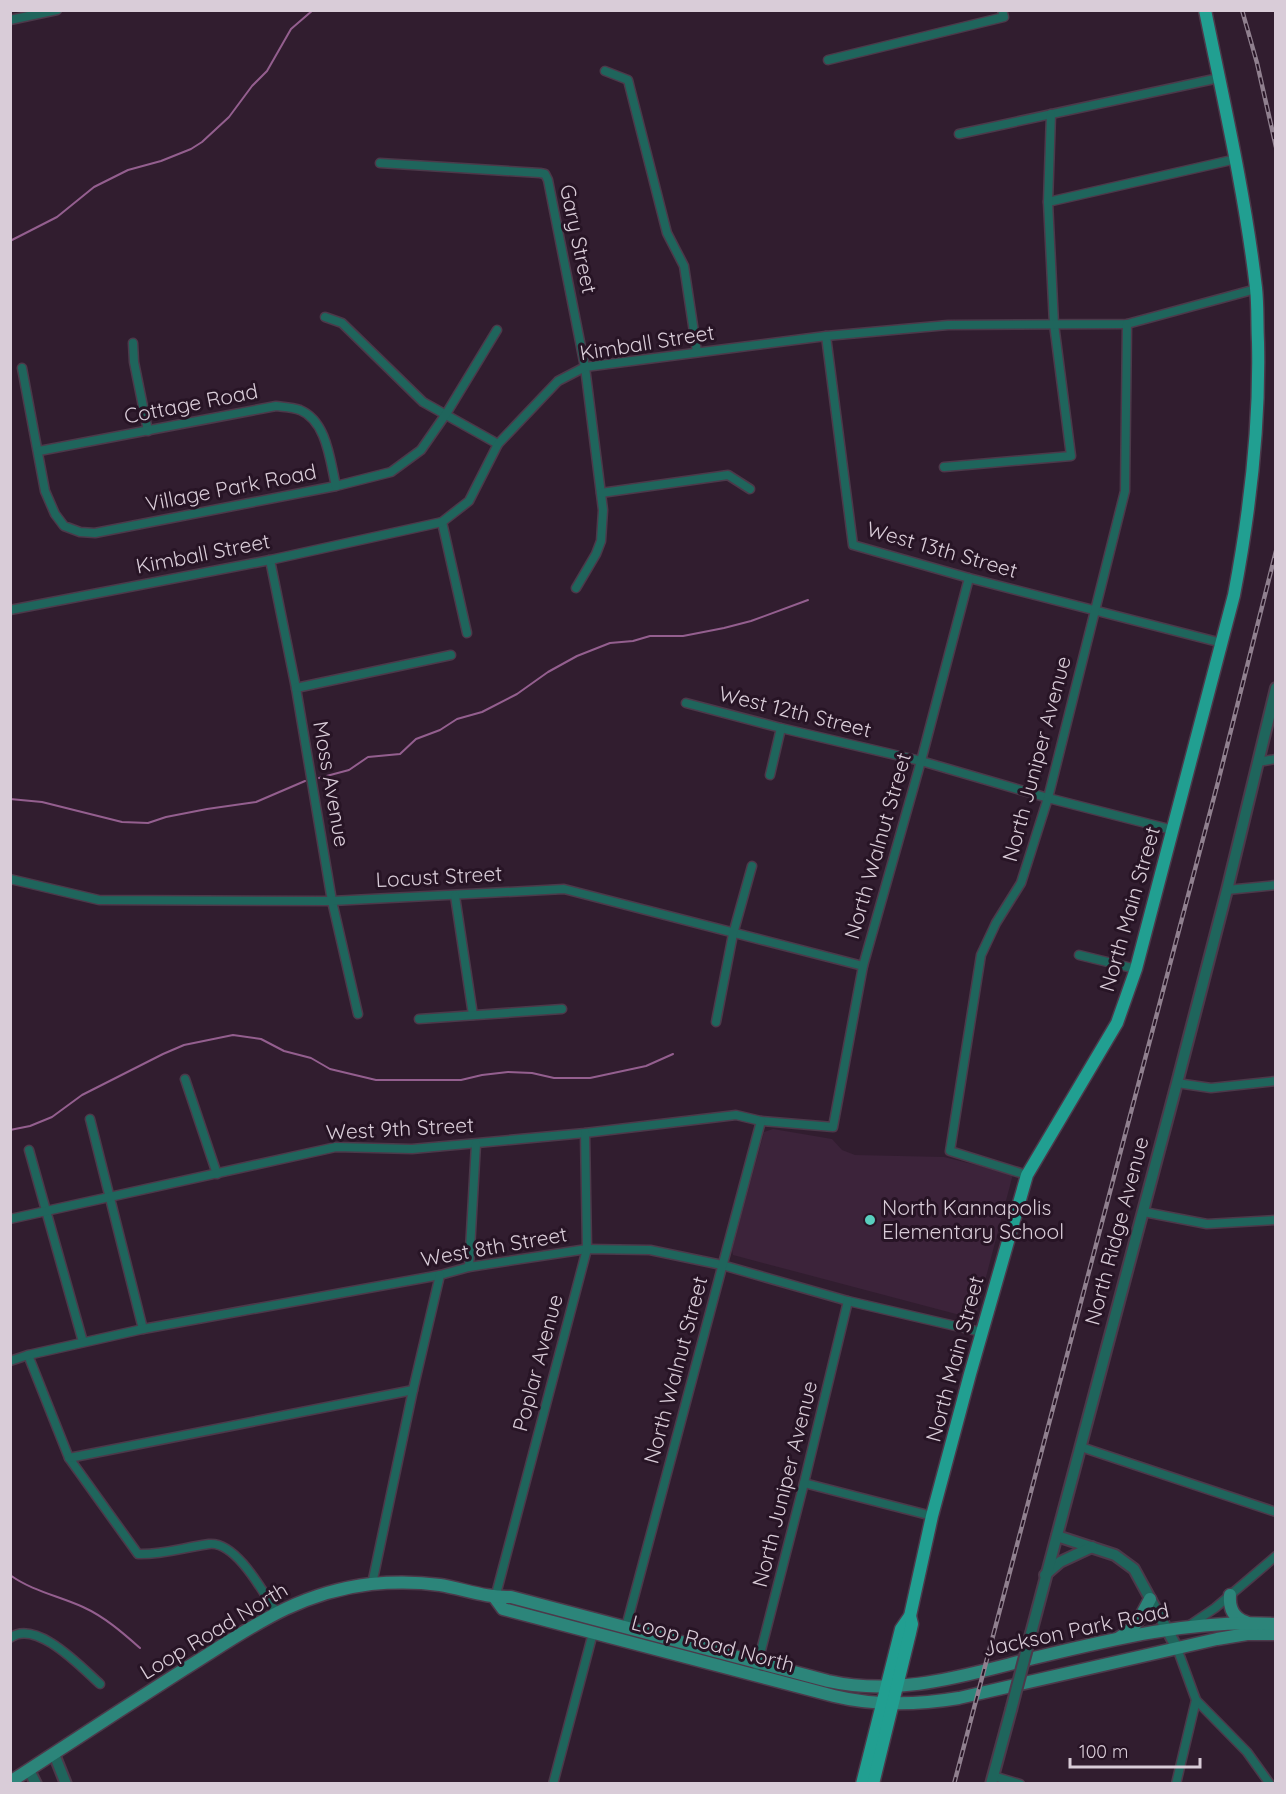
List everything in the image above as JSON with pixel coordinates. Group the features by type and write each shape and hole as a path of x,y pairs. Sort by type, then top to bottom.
{"main road":[{"name":"North Main Street","path":"892,1687 911,1630 910,1616 932,1516 981,1332 1027,1175 1117,1023 1136,969 1222,643 1242,552 1256,443 1259,385 1256,289 1236,159 1206,10"},
{"name":"Loop Road North","path":"10,1782 276,1612 316,1596 372,1584 403,1582 439,1585 495,1598 511,1598 842,1683 892,1687"},
{"path":"1230,1595 1229,1603 1233,1613 1239,1620 1250,1623"},
{"name":"Loop Road North","path":"495,1598 503,1609 841,1698 888,1703"},
{"path":"1112,1641 1128,1633 1150,1599"},
{"name":"Jackson Park Road","path":"892,1687 937,1681 1167,1630 1209,1624 1275,1624"},
{"name":"Jackson Park Road","path":"888,1703 959,1698 1240,1635 1275,1634"},
{"path":"873,1784 892,1687"},
{"path":"862,1784 888,1703"}],"street":[{"path":"10,20 57,10"},
{"path":"828,60 1003,14"},
{"path":"605,71 628,80 667,233 684,266 697,352"},
{"path":"959,134 1219,78"},
{"path":"944,467 1071,456 1054,324 1048,202 1052,114"},
{"path":"1048,202 1236,159"},
{"name":"Gary Street","path":"380,163 545,174 550,186 585,367"},
{"name":"Kimball Street","path":"10,610 270,560 442,522 469,501 498,444 558,381 585,367 826,336 948,325 1127,324 1256,289"},
{"path":"325,317 342,323 423,402 498,444"},
{"name":"North Juniper Avenue","path":"1027,1175 950,1151 981,955 996,923 1022,883 1048,798 1125,491 1127,324"},
{"name":"Village Park Road","path":"22,368 45,491 55,514 64,526 80,532 95,533 336,486 391,472 421,450 447,414 497,330"},
{"name":"West 13th Street","path":"826,336 853,545 969,578 1222,643"},
{"path":"133,343 134,362 148,431"},
{"path":"576,588 601,541 601,493 585,367"},
{"name":"Cottage Road","path":"39,451 276,406 301,410 316,423 323,435 336,486"},
{"path":"601,493 728,475 750,489"},
{"path":"442,522 467,633"},
{"name":"Moss Avenue","path":"270,560 296,688 332,901 358,1014"},
{"name":"North Walnut Street","path":"833,1126 863,966 921,761 969,578"},
{"path":"296,688 451,655"},
{"name":"North Ridge Avenue","path":"992,1780 1144,1212 1227,890 1275,688"},
{"name":"West 12th Street","path":"686,703 921,761 1048,798 1173,830"},
{"path":"770,775 782,728"},
{"path":"1258,762 1275,759"},
{"path":"716,1022 733,934 752,866"},
{"name":"Locust Street","path":"10,879 99,900 332,901 564,889 863,966"},
{"path":"1227,890 1275,885"},
{"path":"455,896 473,1015"},
{"path":"1079,954 1136,969"},
{"path":"419,1019 562,1009"},
{"path":"185,1079 217,1174"},
{"path":"1177,1083 1211,1088 1275,1081"},
{"name":"West 9th Street","path":"10,1219 336,1147 412,1149 476,1144 736,1115 761,1121 833,1126"},
{"path":"90,1119 143,1329"},
{"name":"North Walnut Street","path":"626,1627 761,1121"},
{"name":"Poplar Avenue","path":"495,1598 587,1249 585,1133"},
{"path":"469,1267 476,1144"},
{"path":"29,1150 83,1342"},
{"path":"1144,1212 1207,1224 1275,1220"},
{"name":"West 8th Street","path":"10,1361 28,1354 143,1329 440,1275 469,1267 587,1249 650,1250 722,1265 848,1301 981,1332"},
{"path":"372,1584 440,1275"},
{"name":"North Juniper Avenue","path":"755,1675 848,1301"},
{"path":"28,1354 69,1458 138,1554 151,1555 212,1544 225,1548 238,1557 276,1612"},
{"path":"69,1458 413,1390"},
{"path":"1081,1448 1275,1512"},
{"path":"804,1483 932,1516"},
{"path":"1057,1536 1115,1555 1134,1569 1177,1648 1196,1700 1247,1752 1270,1784"},
{"path":"1045,1575 1060,1562 1092,1547"},
{"path":"1183,1628 1200,1620 1275,1556"},
{"path":"553,1784 593,1633"},
{"path":"10,1638 15,1634 34,1634 61,1648 100,1684"},
{"path":"1176,1784 1196,1700"},
{"path":"54,1754 66,1784"},
{"path":"29,1770 36,1784"},
{"path":"992,1780 1020,1784"}],"shaded area":[{"name":"North Kannapolis Elementary School","path":"773,1129 832,1139 842,1150 855,1155 944,1157 1013,1174 975,1319 733,1255 732,1250 764,1132"}],"waterway":[{"path":"10,241 57,217 94,187 128,170 161,161 202,142 229,117 252,86 267,71 291,29 313,10"},
{"path":"319,778 349,770 368,757 400,754 416,739 440,730 457,719 482,712 517,694 548,672 577,656 610,643 633,641 650,636 683,636 724,628 751,621 808,600"},
{"path":"10,799 42,802 122,822 148,823 207,809 256,802 305,781"},
{"path":"10,1130 30,1126 52,1117 82,1095 184,1045 233,1035 261,1039 284,1051 311,1058 330,1069 376,1080 461,1080 508,1072 532,1073 554,1078 590,1078 646,1066 673,1054"},
{"path":"10,1575 18,1581 91,1611 140,1648"}],"railway":[{"path":"1242,10 1276,147"},
{"path":"954,1784 1218,782 1276,551"}],"place":[{"name":"North Kannapolis Elementary School","path":"870,1220"}]}
